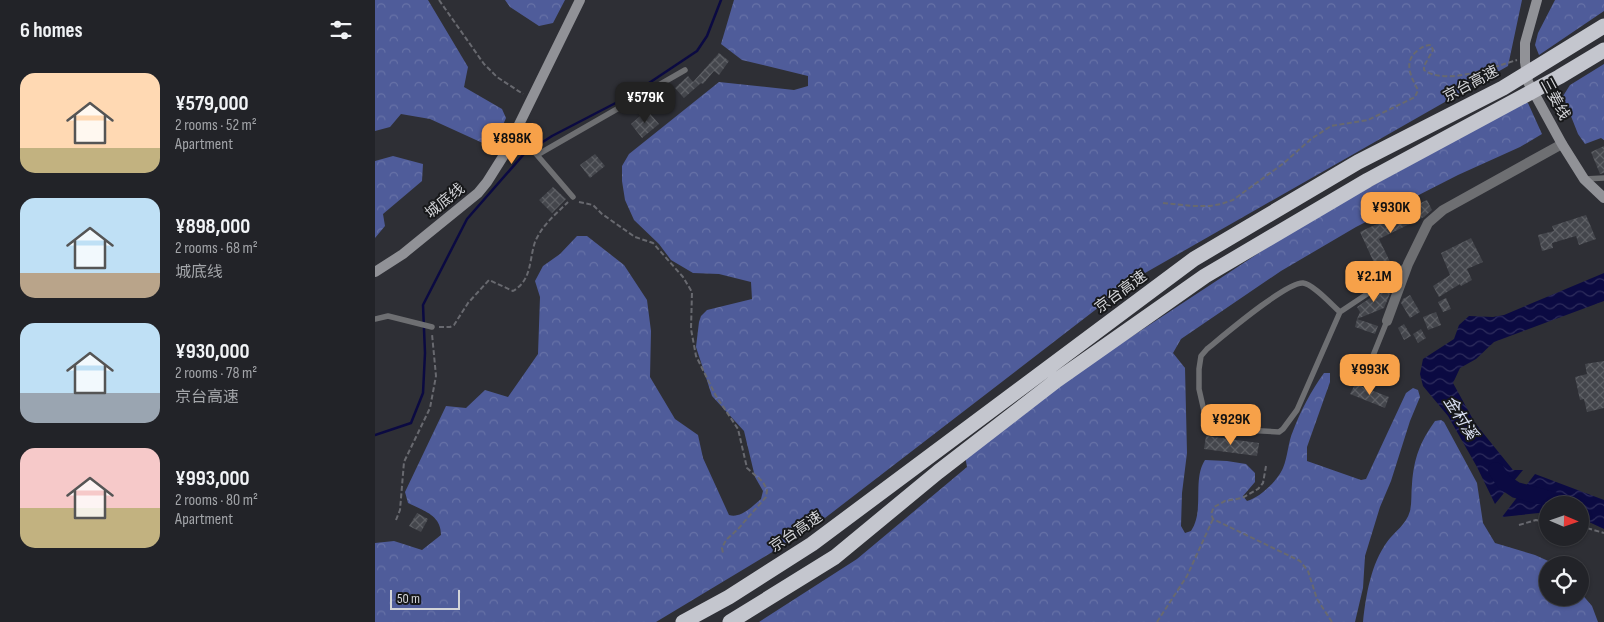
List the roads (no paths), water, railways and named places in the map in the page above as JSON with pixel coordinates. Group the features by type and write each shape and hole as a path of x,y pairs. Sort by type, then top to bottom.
{"highway":[{"name":"京台高速","path":"683,622 729,597 812,544 1194,259 1358,162 1503,88 1604,26"},
{"path":"730,622 835,557 938,472 1057,380 1205,276 1368,180 1559,77 1604,50"}],"main road":[{"name":"城底线","path":"375,272 403,254 478,193 487,182 516,131 580,0"},
{"name":"三姜线","path":"1537,0 1525,43 1528,82 1562,144 1584,179 1604,198"}],"street":[{"path":"1387,321 1407,264 1428,224 1443,210 1562,144"}],"lane":[{"path":"537,155 685,70"},
{"path":"516,131 573,197"},
{"path":"1584,179 1604,178"},
{"path":"1340,312 1309,285 1301,283 1267,302 1207,349 1201,356 1199,389 1204,411 1213,424 1226,429 1270,433 1279,432 1283,429 1297,410 1340,312 1397,274 1407,264"},
{"path":"375,319 388,316 431,327"},
{"path":"1366,373 1387,321"},
{"path":"1346,364 1391,382"}],"water":[{"path":"1604,273 1604,301 1494,342 1476,359 1460,368 1453,383 1475,423 1513,470 1523,470 1495,504 1477,467 1448,416 1423,386 1420,374 1423,359 1454,339 1459,325 1469,316 1493,317 1504,315"},
{"path":"1535,474 1604,500 1604,529 1589,522 1589,496 1539,496 1539,513 1502,517"}],"waterway":[{"path":"375,435 411,423 423,393 425,353 423,305 467,219 524,154 552,136 631,95 697,51 707,36 721,0"},
{"name":"金村溪","path":"1496,470 1504,482 1516,490 1539,496"}]}
